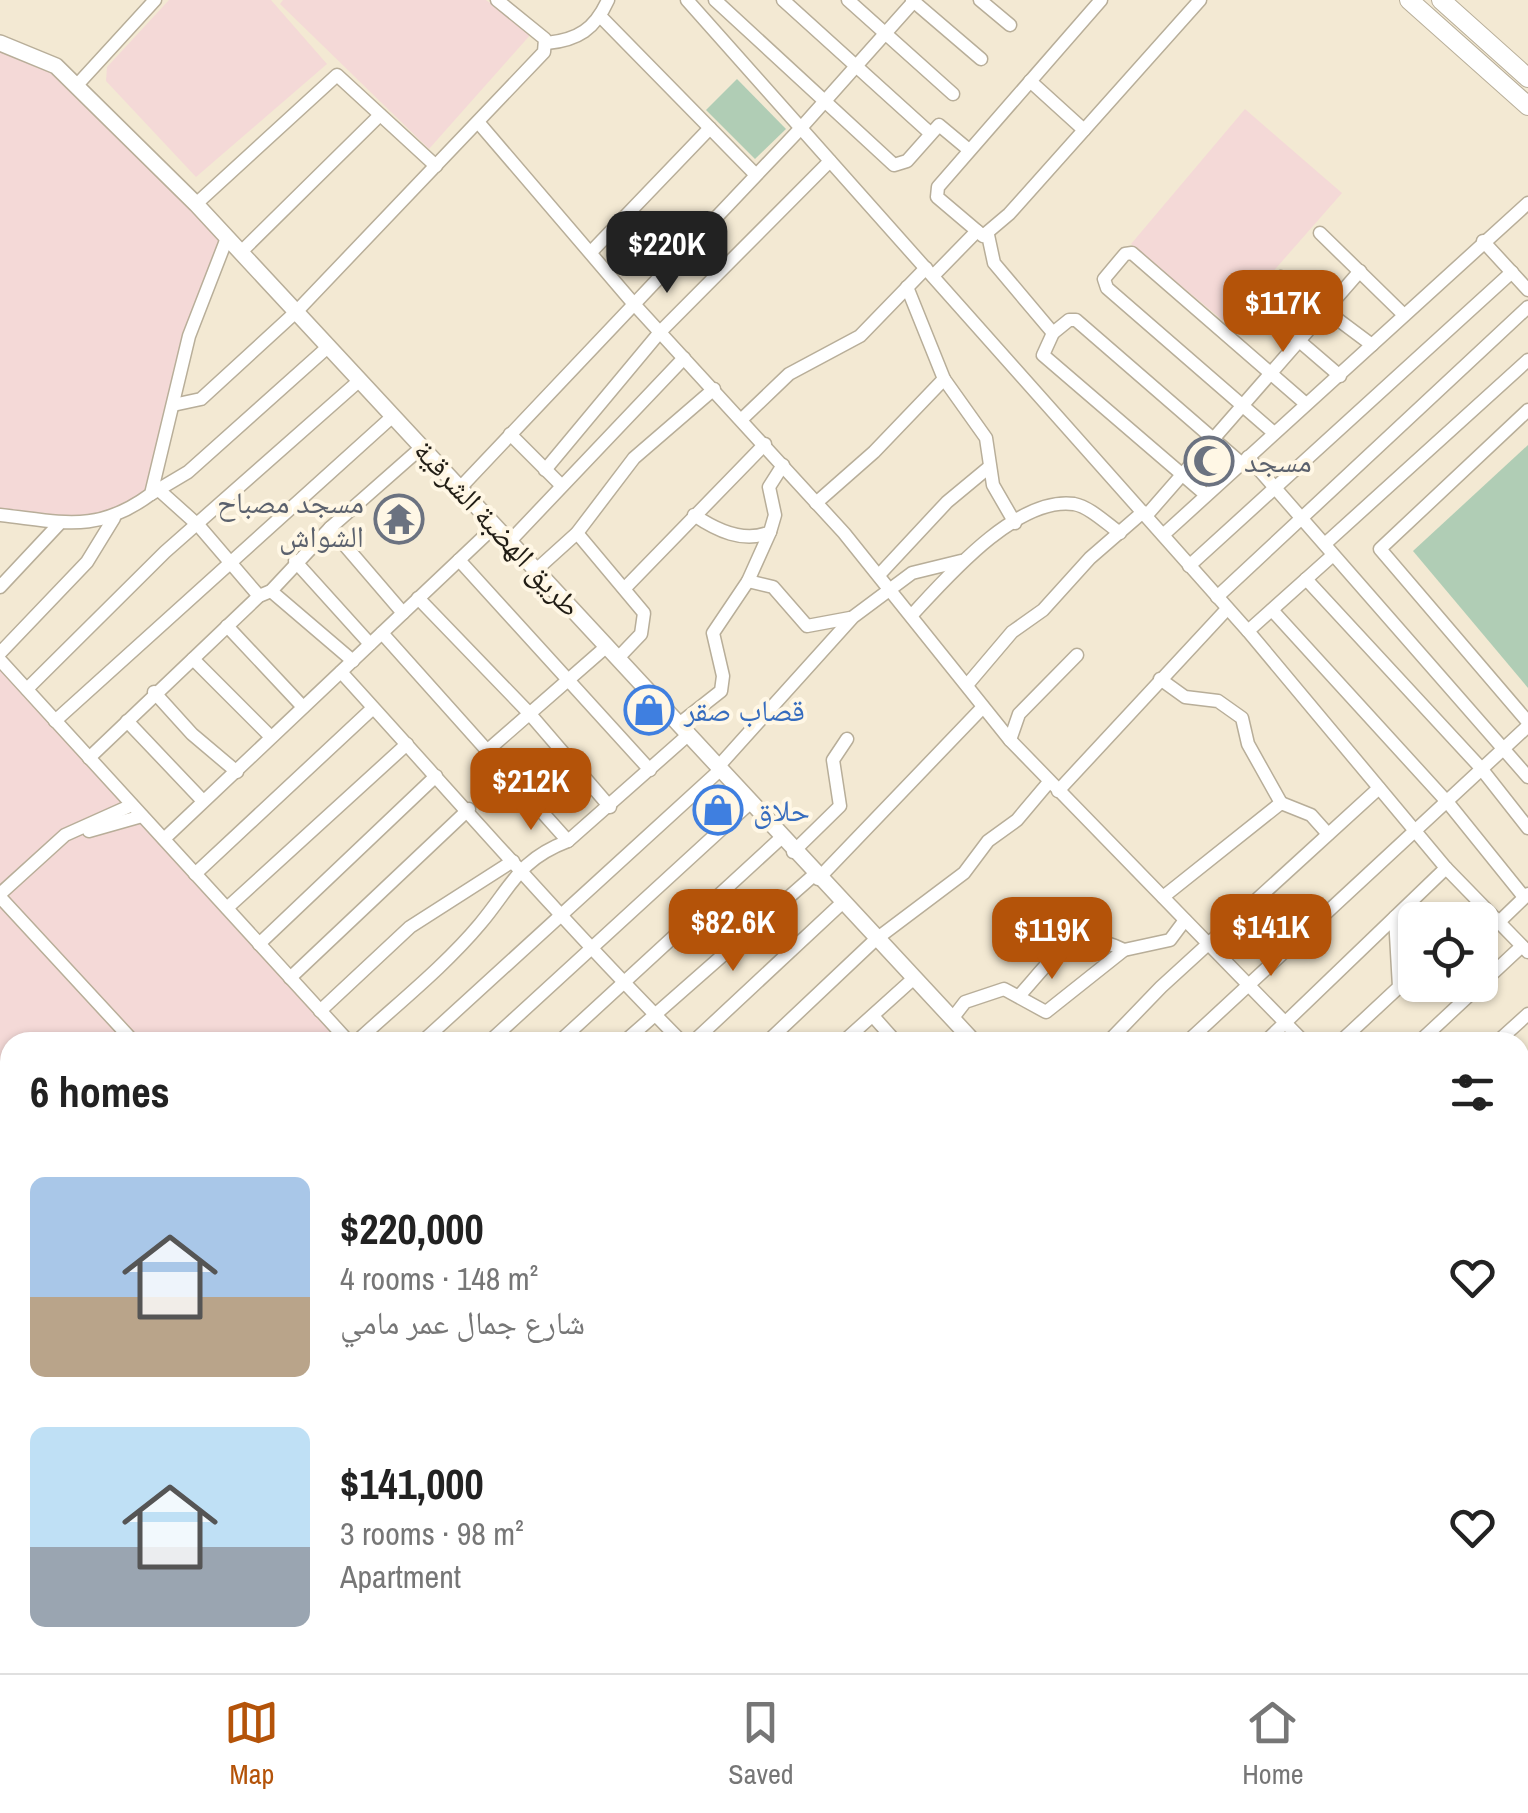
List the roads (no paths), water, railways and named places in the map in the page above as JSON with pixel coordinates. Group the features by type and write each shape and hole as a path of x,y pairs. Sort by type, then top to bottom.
{"highway":[{"path":"1408,0 1528,106"},
{"path":"1441,0 1528,78"}],"main road":[{"name":"طريق الهضبة الشرقية","path":"0,43 36,54 78,84 196,204 613,651 816,877 964,1032"}],"street":[{"path":"78,84 155,0"},
{"path":"496,0 548,43"},
{"path":"548,43 584,34 600,17 608,0"},
{"path":"688,0 1248,631 1446,868 1525,949 1430,1032"},
{"path":"715,0 894,165 907,161 930,133 944,126 970,150"},
{"path":"783,0 930,133"},
{"path":"848,0 953,94"},
{"path":"460,488 800,129 914,0 981,58"},
{"path":"980,0 1010,25"},
{"path":"1053,333 994,263 982,233 936,192 1101,0"},
{"path":"742,419 789,374 860,336 907,287 982,233 1084,130 1200,0"},
{"path":"600,17 755,174"},
{"path":"173,405 201,399 298,310 544,52 548,43"},
{"path":"196,204 331,77 343,78 436,166"},
{"path":"1030,81 1084,130"},
{"path":"241,252 380,115"},
{"path":"478,122 633,303 784,465 879,575 1010,740 1294,1032"},
{"path":"592,252 710,128"},
{"path":"546,470 660,332 830,161"},
{"path":"1163,534 1528,203"},
{"path":"1320,233 1404,316"},
{"path":"156,492 188,336 228,238"},
{"path":"1483,241 1528,290"},
{"path":"1274,433 1106,288 1104,279 1124,254 1132,253 1306,404"},
{"path":"967,685 1012,632 1043,610 1120,533 1145,514 1360,271"},
{"path":"1189,566 1512,272"},
{"path":"1281,276 1372,345"},
{"path":"907,287 944,379 980,426 989,448 988,468 1014,523"},
{"path":"1255,303 1340,376"},
{"path":"1217,597 1300,515 1528,307"},
{"path":"1206,495 1043,354 1053,333 1069,320 1076,320 1275,487 1528,778"},
{"path":"3,518 58,524 114,518 188,472 329,346"},
{"path":"510,541 560,484 684,358"},
{"path":"1248,631 1528,360"},
{"path":"816,502 874,452 944,379"},
{"path":"26,689 165,552 360,380"},
{"path":"536,570 577,533 634,458 714,388"},
{"path":"1198,1032 1418,833 1480,767 1528,724 1380,549 1528,410"},
{"path":"56,721 393,416"},
{"path":"510,434 560,484"},
{"path":"625,588 765,444"},
{"path":"89,758 154,692 422,447"},
{"path":"320,1011 410,927 516,864 568,841 650,770 721,691 724,676 713,632 748,581 770,532 775,515 769,487 784,465"},
{"path":"879,575 947,502 988,468"},
{"path":"156,492 199,526 229,562 352,661"},
{"path":"912,615 961,561 1014,523 1056,503 1079,505 1120,533"},
{"path":"694,515 728,534 761,536 770,532"},
{"path":"114,518 88,562 0,656 342,1032"},
{"path":"0,587 58,524"},
{"path":"164,839 495,526"},
{"path":"330,528 403,613"},
{"path":"488,749 568,680 644,627 644,613 577,533"},
{"path":"458,560 650,770"},
{"path":"295,561 370,644"},
{"path":"433,1032 719,769 853,617 912,573 961,561"},
{"path":"1306,578 1480,767 1528,828"},
{"path":"748,581 773,587 806,626 853,617"},
{"path":"418,598 528,712 610,807"},
{"path":"778,1032 875,940 964,873 988,841 1054,786 1227,609"},
{"path":"1272,610 1449,804 1526,896 1500,921"},
{"path":"227,626 303,707"},
{"path":"382,634 568,841"},
{"path":"1010,740 1019,714 1077,655"},
{"path":"193,659 271,737"},
{"path":"341,672 469,809 560,915 672,1032"},
{"path":"1160,679 1185,697 1218,701 1242,718 1248,744 1281,803 1311,815 1328,834"},
{"path":"154,692 192,734 236,772"},
{"path":"635,1032 816,877 983,706"},
{"path":"195,874 374,708"},
{"path":"128,721 203,801"},
{"path":"793,852 840,806 833,760 847,740"},
{"path":"227,908 407,744"},
{"path":"259,944 436,776"},
{"path":"1118,1032 1188,962 1380,788"},
{"path":"500,1032 750,803"},
{"path":"1163,897 1281,803"},
{"path":"290,978 469,809"},
{"path":"125,1032 0,896 42,856 137,810"},
{"path":"570,1032 781,838"},
{"path":"363,1032 480,924 516,864"},
{"path":"1277,1032 1446,868"},
{"path":"703,1032 842,903"},
{"path":"1351,1032 1399,987 1395,918"},
{"path":"952,1019 966,1002 980,1001 1004,989 1020,996 1035,1010 1046,1012 1124,950 1170,940 1186,920"},
{"path":"1020,996 1071,943 1104,939 1124,950"},
{"path":"1170,940 1188,962"},
{"path":"855,1032 914,979"},
{"path":"1508,1032 1528,1014"},
{"path":"873,1016 887,1032"}],"place":[{"name":"مسجد","path":"1209,461"},
{"name":"مسجد مصباح الشواش","path":"399,519"},
{"name":"قصاب صقر","path":"649,710"},
{"name":"حلاق","path":"718,810"}]}
